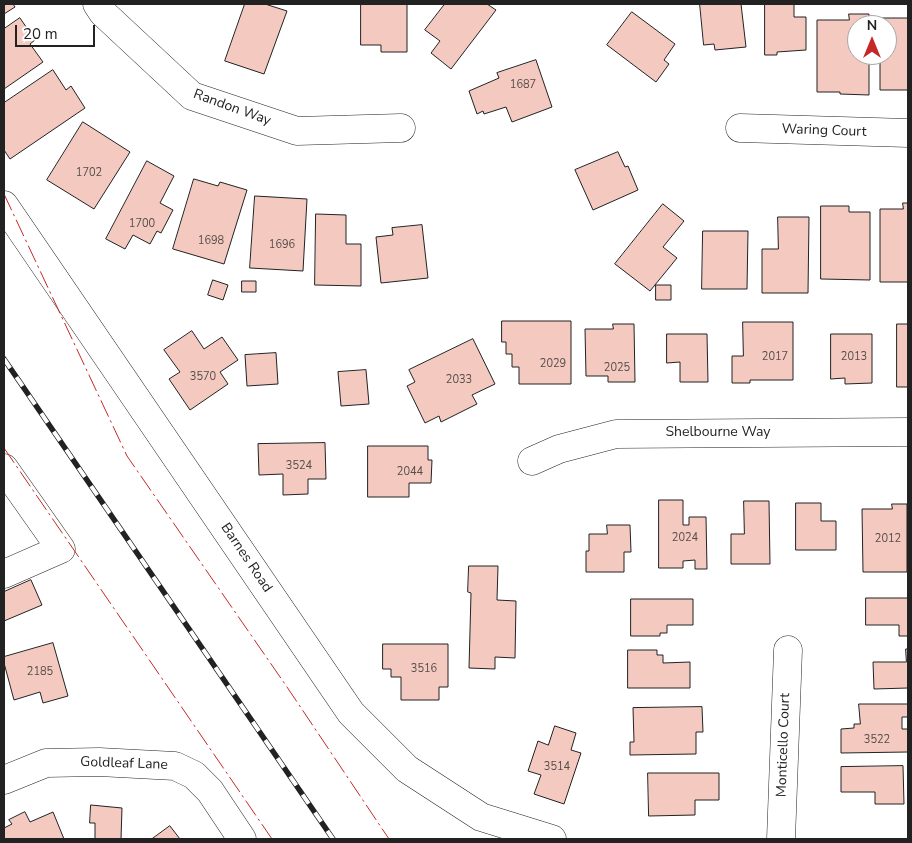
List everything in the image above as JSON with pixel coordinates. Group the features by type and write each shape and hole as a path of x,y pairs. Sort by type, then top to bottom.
{"street":[{"name":"Randon Way","path":"97,4 103,13 192,96 297,131 401,128"},
{"name":"Waring Court","path":"740,128 908,133"},
{"name":"Barnes Road","path":"4,205 352,712 406,769 480,817 552,839"},
{"name":"Shelbourne Way","path":"532,461 559,449 616,434 908,432"},
{"path":"4,468 61,549 4,574"},
{"name":"Monticello Court","path":"781,839 788,650"},
{"name":"Goldleaf Lane","path":"4,780 46,763 98,762 175,766 194,775 210,791 242,839"}],"building":[{"path":"4,4 13,4 15,7 4,14"},
{"path":"245,4 265,4 287,11 264,74 225,61"},
{"path":"361,4 407,4 407,52 381,52 381,45 361,45"},
{"path":"445,4 487,4 496,10 451,69 431,53 440,41 425,30"},
{"path":"700,4 741,4 746,47 715,50 714,44 704,45"},
{"path":"765,4 794,4 794,17 806,17 806,50 777,52 777,55 765,55"},
{"path":"632,12 675,44 664,60 669,64 656,82 607,45"},
{"path":"849,14 869,14 869,15"},
{"path":"20,18 35,40 30,44 43,62 4,89 4,29"},
{"path":"897,18 908,18 908,90 880,90 880,65 897,65"},
{"path":"817,20 847,20 847,65 869,65 869,95 817,92"},
{"path":"536,60 552,107 512,122 506,107 484,114 483,111 477,114 469,91 499,78 497,73"},
{"path":"53,70 66,90 71,86 85,108 10,159 4,150 4,103"},
{"path":"83,122 130,152 94,209 47,180"},
{"path":"618,152 625,167 628,166 638,190 593,210 575,170"},
{"path":"147,161 174,176 160,203 173,210 161,233 157,231 150,244 133,235 125,249 106,239"},
{"path":"194,179 218,186 220,182 247,190 224,264 173,249"},
{"path":"255,196 307,199 303,271 250,268"},
{"path":"903,203 908,203 908,282 880,282 880,209 903,209"},
{"path":"663,204 684,221 663,247 677,258 650,291 615,264"},
{"path":"821,206 849,206 849,212 870,212 870,280 821,279"},
{"path":"316,214 346,215 346,244 361,244 361,286 315,285"},
{"path":"778,217 809,217 808,293 762,293 762,249 778,249"},
{"path":"422,225 428,278 381,283 376,237 393,235 392,228"},
{"path":"703,231 748,231 747,289 702,289"},
{"path":"213,280 228,285 223,300 208,295"},
{"path":"242,281 256,281 256,292 242,292"},
{"path":"656,285 671,285 671,300 656,300"},
{"path":"502,321 571,321 571,384 519,384 519,367 512,367 512,354 506,354 506,342 502,342"},
{"path":"743,322 793,322 793,380 750,380 750,383 732,383 732,356 743,356"},
{"path":"613,324 634,324 635,382 608,382 608,376 586,376 585,329 613,329"},
{"path":"897,324 908,324 908,387 897,387"},
{"path":"192,331 204,349 222,337 238,360 220,372 228,384 190,410 169,379 180,372 164,350"},
{"path":"667,334 707,334 708,382 680,382 680,362 667,363"},
{"path":"831,334 872,334 872,383 845,384 845,378 831,379"},
{"path":"473,339 495,384 472,395 477,404 441,422 439,416 425,423 407,386 415,382 409,370"},
{"path":"276,353 278,384 247,386 245,355"},
{"path":"366,370 369,404 341,406 338,372"},
{"path":"325,443 326,479 308,479 308,494 283,495 283,474 259,475 258,444"},
{"path":"368,446 428,446 428,460 432,460 431,483 409,483 409,497 368,497"},
{"path":"659,500 683,500 683,525 689,525 689,517 706,517 707,569 695,569 695,560 683,561 683,568 659,568"},
{"path":"744,501 769,501 770,564 731,564 731,534 744,534"},
{"path":"796,503 821,503 821,521 836,521 836,550 796,550"},
{"path":"892,504 907,504 907,572 863,572 862,509 892,509"},
{"path":"607,525 630,525 631,552 624,552 624,572 586,572 586,551 589,551 589,534 607,534"},
{"path":"469,566 498,566 497,600 516,601 515,658 495,657 495,669 469,668 471,593 468,592"},
{"path":"31,580 42,605 4,621 4,592"},
{"path":"866,598 908,598 908,636 899,636 899,625 866,625"},
{"path":"631,599 693,599 693,625 667,625 667,633 660,633 660,636 631,636"},
{"path":"53,643 68,696 43,703 40,692 14,700 4,657"},
{"path":"383,644 448,644 448,687 439,687 439,700 401,700 401,677 391,677 391,669 383,669"},
{"path":"906,649 908,649 908,688 874,689 873,662 906,662"},
{"path":"628,650 657,650 657,655 663,655 663,663 690,662 690,688 628,688"},
{"path":"859,704 908,704 908,717 902,717 902,729 908,729 908,752 841,753 841,729 854,728 854,724 860,724"},
{"path":"702,707 703,732 696,732 696,754 630,755 630,742 634,742 633,708"},
{"path":"555,726 576,733 571,750 581,753 564,804 534,794 541,775 528,771 538,741 548,745"},
{"path":"903,766 904,804 875,804 875,792 841,792 841,767"},
{"path":"648,773 719,773 719,800 695,800 695,815 649,816"},
{"path":"91,805 122,808 121,839 95,839 95,823 90,823"},
{"path":"25,812 30,822 53,812 64,839 4,839 4,828 12,824 9,820"},
{"path":"170,826 180,839 152,839"}],"railway":[{"path":"4,359 333,839"}],"power":[{"path":"4,194 127,456 287,687 389,839"},
{"path":"4,448 272,839"}]}
